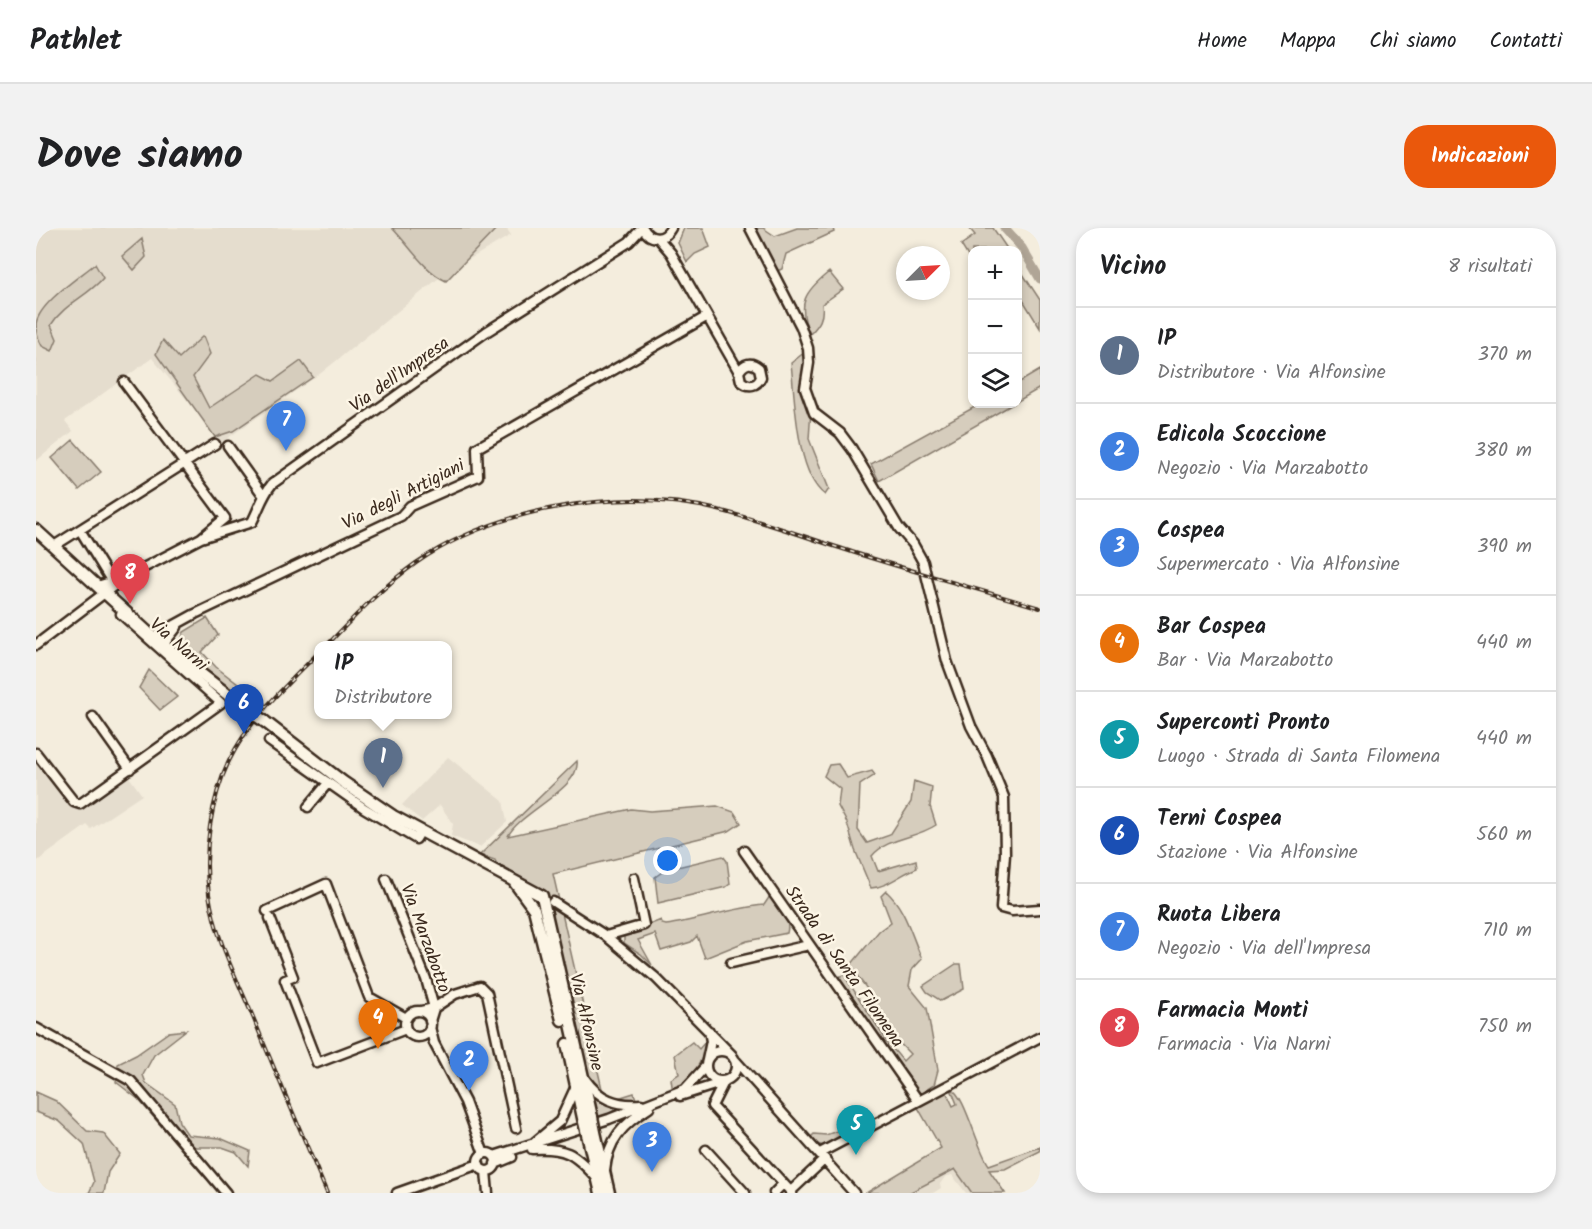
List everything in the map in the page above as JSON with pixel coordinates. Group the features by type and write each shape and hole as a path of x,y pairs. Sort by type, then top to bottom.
{"main road":[{"name":"Via Narni","path":"36,530 164,645"},
{"name":"Via Alfonsine","path":"164,645 343,782 421,831 509,876 542,896 549,903 591,1133 602,1176 609,1193"},
{"name":"Via Alfonsine","path":"509,876 534,909 576,1085 588,1118"},
{"name":"Via Alfonsine","path":"602,1176 602,1193"}],"street":[{"path":"642,228 671,253 739,372"},
{"name":"Via dell'Impresa","path":"201,538 252,522 260,508 263,495 272,484 486,332 629,242 642,228"},
{"path":"750,228 801,327 808,348 809,363 805,388 814,413 840,433 852,449 899,528 913,544 923,562 947,661 971,726 987,756 1004,797 1005,854 1001,908 1012,911 1040,909"},
{"path":"654,238 671,229 671,253"},
{"name":"Via dell'Impresa","path":"629,242 654,238"},
{"name":"Via degli Artigiani","path":"153,637 401,516 410,506 478,476 477,448 706,317"},
{"path":"97,586 124,578 201,538 225,518 124,382"},
{"path":"54,546 215,444"},
{"path":"228,446 263,495"},
{"path":"80,530 112,582"},
{"path":"36,645 106,595 124,578"},
{"name":"Via Narni","path":"121,608 121,615 221,702 130,769"},
{"name":"Via degli Artigiani","path":"164,645 179,624"},
{"path":"37,757 74,802 80,804 130,769 93,717"},
{"name":"Via Alfonsine","path":"269,741 328,783 416,839 421,831"},
{"path":"308,807 328,783"},
{"name":"Strada di Santa Filomena","path":"744,851 918,1100"},
{"path":"606,936 644,925 634,878"},
{"name":"Via Marzabotto","path":"386,879 426,979 434,1008 430,1024 423,1036"},
{"path":"406,1029 317,1063 285,980 293,977 269,915 326,884 369,997 406,1018 406,1029 415,1037 423,1036 434,1042"},
{"path":"534,909 549,903 606,936 656,978 747,1072 854,1193"},
{"path":"731,963 809,945"},
{"name":"Via Marzabotto","path":"406,1018 412,1012 434,1008 455,994 480,986 487,993 516,1128"},
{"name":"Via Marzabotto","path":"421,1011 430,1024 434,1042 465,1102 484,1154"},
{"path":"36,1028 120,1074 138,1087 176,1137 226,1193"},
{"path":"709,1031 711,1041 706,1064 711,1086"},
{"path":"733,1057 735,1072 712,1106 791,1192 822,1156 918,1100 1040,1037"},
{"path":"532,1147 550,1148 575,1155 602,1176 613,1140 623,1126 651,1104 685,1089 706,1064 711,1054 719,1051 733,1057"},
{"path":"580,1069 593,1090 601,1096 623,1104 651,1104"},
{"path":"486,1193 480,1157 484,1154 495,1160 747,1072"},
{"path":"709,1076 716,1081 730,1079"},
{"path":"532,1147 560,1121 576,1085"},
{"path":"706,1150 745,1193"},
{"path":"397,1193 482,1168 491,1170 495,1160"},
{"path":"774,1193 783,1184"}],"shaded area":[{"path":"36,228 506,228 511,235 444,274 321,373 222,442 152,358 65,421 73,431 36,461"},
{"path":"392,228 497,228 446,281 430,271"},
{"path":"684,228 703,228 710,247 695,254 687,262 678,243"},
{"path":"752,228 763,228 775,236 797,228 833,228 834,232 786,254 782,269 777,271"},
{"path":"969,228 993,228 1005,246 968,246 968,256 961,245 975,235"},
{"path":"142,239 146,257 134,270 122,256"},
{"path":"95,264 103,278 62,311 51,325 57,339 52,351 42,346 36,324 44,308 60,291"},
{"path":"829,272 843,289 822,304 820,321 810,334 804,314 805,299 814,285"},
{"path":"1022,273 1040,300 1040,328 1022,299"},
{"path":"203,336 210,354 193,377 209,408 260,374 273,381 301,361 313,377 233,431 215,437 156,354 163,340 179,358"},
{"path":"805,352 811,410 809,439 829,489 825,495 815,485 808,470 796,415 791,363"},
{"path":"1040,370 1040,388 1022,399 1022,381"},
{"path":"973,408 1006,408 879,481 871,464"},
{"path":"73,440 101,472 79,490 52,458"},
{"path":"207,618 218,635 202,652 216,667 264,704 259,711 203,672 178,648 184,632"},
{"path":"149,670 177,697 160,710 139,688"},
{"path":"36,756 80,807 127,774 142,795 91,829 87,825 36,862"},
{"path":"448,757 503,801 507,822 480,847 451,836 453,824 440,805 422,821 402,805"},
{"path":"577,761 576,771 570,781 524,818 508,836 631,809 650,811 717,806 734,812 741,823 729,831 553,874 605,1102 634,1093 638,1106 620,1106 604,1117 595,1118 544,891 498,867 495,860 480,855"},
{"path":"838,764 847,778 872,771 875,775 860,785 858,830 867,843 890,835 911,802 914,781 932,787 930,806 936,825 886,845 872,856 878,871 916,860 917,868 883,885 871,888 855,850 847,823 838,806 840,789 824,776 829,765"},
{"path":"723,856 727,861 730,884 726,887 658,903 655,877 665,870"},
{"path":"886,891 899,906 922,959 912,970 909,986 927,1008 938,1070 934,1085 918,1095 908,1076 860,1015 837,977 844,975 888,1043 903,1061 910,1054 886,1029 873,997 850,966 879,931 891,922 881,896"},
{"path":"770,896 786,917 787,933 747,941 705,958 697,936 691,942 661,951 655,934 638,940 652,965 641,954 624,943 624,935 661,920 662,924 666,925 764,905"},
{"path":"956,964 961,964 964,989 941,1001 927,992 923,986"},
{"path":"186,1030 154,1055 143,1075 146,1083 175,1104 179,1122 188,1135 220,1138 250,1151 248,1166 236,1152 222,1147 192,1147 215,1174 206,1178 138,1099 116,1082 118,1064 136,1055 169,1032"},
{"path":"707,1040 696,1070 673,1092 671,1079 679,1074 675,1055 692,1042 699,1049"},
{"path":"945,1089 953,1106 957,1104 951,1089 961,1101 989,1165 1040,1147 1040,1151 1005,1169 989,1170 1005,1193 972,1193 955,1169 909,1193 866,1193 941,1148 916,1104"},
{"path":"36,1092 56,1101 87,1131 103,1133 120,1154 108,1172 104,1193 89,1193 94,1182 84,1144 59,1121 36,1112"},
{"path":"859,1123 861,1128 824,1146 817,1144 811,1137 814,1134 826,1135"},
{"path":"955,1169 972,1193 966,1193 952,1175 945,1177 940,1184 941,1188 933,1193 909,1193"}],"waterway":[{"path":"1004,228 1022,248 1040,279"}],"railway":[{"path":"331,641 392,582 416,563 448,544 522,515 561,506 602,501 642,500 681,503 718,510 769,524 899,567 1040,608"},
{"path":"314,657 258,717 229,761 213,808 208,843 207,877 212,910 221,941 327,1193"}],"place":[{"name":"Ruota Libera","path":"286,451"},
{"name":"Farmacia Monti","path":"130,604"},
{"name":"Terni Cospea","path":"244,734"},
{"name":"IP","path":"383,788"},
{"name":"Bar Cospea","path":"378,1049"},
{"name":"Edicola Scoccione","path":"469,1091"},
{"name":"Superconti Pronto","path":"856,1155"},
{"name":"Cospea","path":"652,1172"}]}
